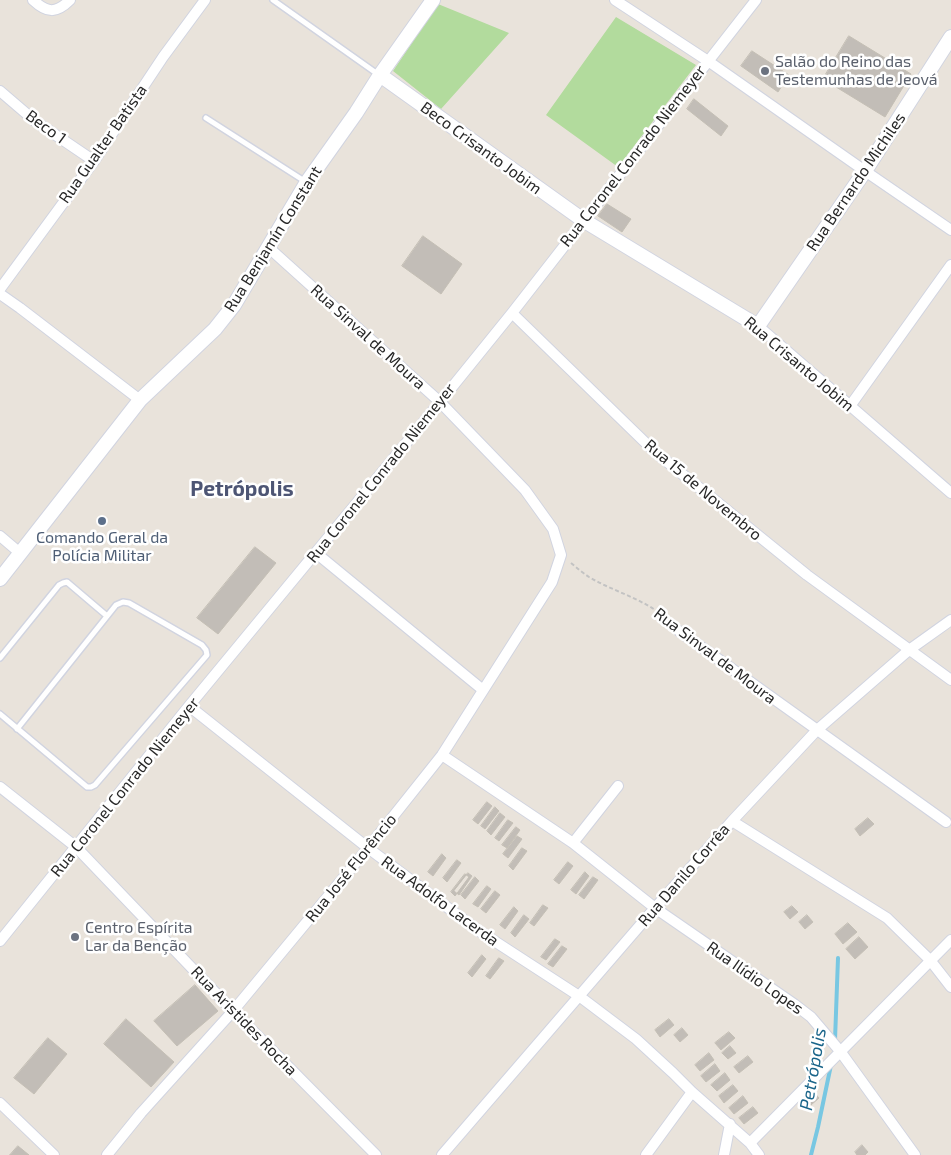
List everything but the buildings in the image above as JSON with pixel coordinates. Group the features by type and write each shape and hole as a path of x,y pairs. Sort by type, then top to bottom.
{"street":[{"path":"33,0 48,10 55,10 61,8 70,0"},
{"name":"Rua Gualter Batista","path":"0,289 94,161 163,57 205,0"},
{"name":"Rua Benjamín Constant","path":"0,579 140,400 215,329 234,305 307,182 356,114 380,75 433,0"},
{"path":"615,0 708,61 951,230"},
{"name":"Rua Coronel Conrado Niemeyer","path":"0,941 189,706 512,313 756,0"},
{"name":"Rua Bernardo Michiles","path":"758,326 864,171 951,37"},
{"name":"Beco Crisanto Jobim","path":"380,75 583,220"},
{"name":"Beco 1","path":"0,91 36,121 94,161"},
{"name":"Rua Crisanto Jobim","path":"583,220 758,326 951,493"},
{"name":"Rua Sinval de Moura","path":"268,247 440,402 525,490 553,529 561,555"},
{"path":"850,406 951,265"},
{"path":"0,294 140,400"},
{"name":"Rua 15 de Novembro","path":"512,313 655,452 807,575 951,680"},
{"path":"0,536 20,553"},
{"path":"316,553 483,690"},
{"name":"Rua José Florêncio","path":"106,1155 141,1113 234,1011 442,755 552,582 561,555"},
{"name":"Rua Danilo Corrêa","path":"442,1155 655,908 732,821 817,730 908,650 951,620"},
{"name":"Rua Sinval de Moura","path":"679,631 946,822"},
{"name":"Rua Adolfo Lacerda","path":"189,706 368,848 479,932 579,996 636,1039 692,1092 730,1124 750,1143 759,1155"},
{"name":"Rua Ilídio Lopes","path":"442,755 573,843 655,908 811,1017 840,1051 915,1155"},
{"path":"573,843 618,786"},
{"name":"Rua Aristides Rocha","path":"0,787 76,847 376,1155"},
{"path":"732,821 887,918 930,960 951,987"},
{"path":"750,1143 951,940"},
{"path":"646,1155 692,1092"},
{"path":"0,1103 54,1155"},
{"path":"724,1155 730,1124"}],"lane":[{"path":"273,0 380,75"},
{"path":"206,118 307,182"},
{"path":"0,658 59,585 63,583 67,582 107,616"},
{"path":"0,714 17,729 87,786 91,787 95,785 207,655 206,650 202,645 129,603 123,602 116,605 17,729"}],"path":[{"name":"Rua Sinval de Moura","path":"561,555 589,577 663,614 679,631"}],"green space":[{"path":"438,4 509,33 441,109 393,71"},
{"path":"616,17 696,65 618,167 546,115"}],"waterway":[{"name":"Petrópolis","path":"835,1040 838,958"},
{"name":"Petrópolis","path":"811,1155 831,1065"}],"place":[{"name":"Salão do Reino das Testemunhas de Jeová","path":"765,71"},
{"name":"Comando Geral da Polícia Militar","path":"102,521"},
{"name":"Centro Espírita Lar da Benção","path":"75,937"}],"district":[{"name":"Petrópolis","path":"242,489"}]}
